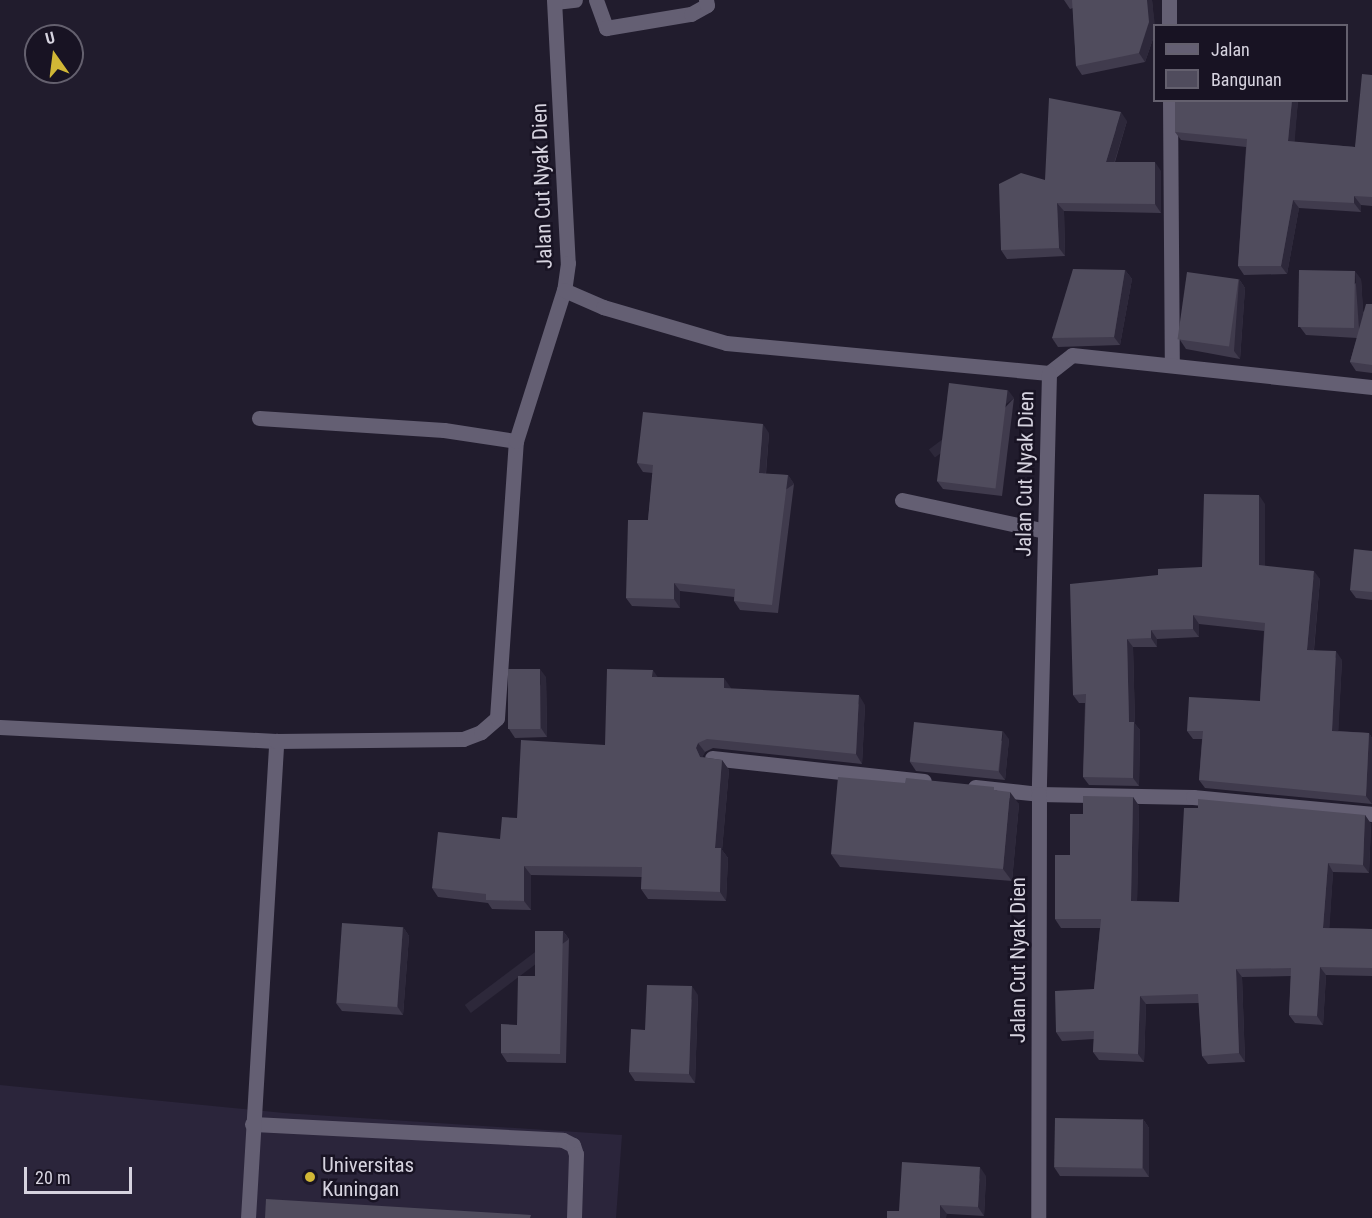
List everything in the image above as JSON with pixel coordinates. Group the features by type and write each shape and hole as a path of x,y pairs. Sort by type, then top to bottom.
{"street":[{"path":"554,1 575,0"},
{"path":"596,0 606,28 691,14 707,4 706,0"},
{"path":"1169,0 1169,24"},
{"name":"Jalan Cut Nyak Dien","path":"554,1 568,263 564,290 603,307 726,343 1049,373 1039,794 1038,1218"},
{"path":"1170,102 1172,365"},
{"path":"0,727 276,741 463,739 481,732 496,718 516,441 564,290"},
{"path":"1049,373 1072,355 1372,387"},
{"path":"259,418 444,430 516,441"},
{"path":"902,500 1045,531"},
{"path":"248,1218 276,741"},
{"path":"712,758 1039,794 1193,797 1372,814"},
{"path":"252,1125 563,1140 573,1144 576,1154 574,1218"}],"shaded area":[{"name":"Universitas Kuningan","path":"0,1085 284,1113 622,1135 616,1218 0,1218"}],"building":[{"path":"1072,0 1147,0 1149,22 1139,53 1076,66"},
{"path":"1362,74 1372,75 1372,197 1354,196 1354,203 1293,200 1281,266 1238,266 1247,139 1175,132 1175,102 1292,102 1288,141 1355,147"},
{"path":"1049,98 1121,112 1106,162 1155,162 1155,204 1057,203 1059,248 1001,250 999,184 1021,173 1045,180"},
{"path":"1073,269 1125,270 1114,337 1052,338"},
{"path":"1299,270 1355,271 1354,328 1298,327"},
{"path":"1187,272 1238,279 1229,347 1178,339"},
{"path":"1366,304 1372,304 1372,365 1350,362"},
{"path":"949,383 1008,390 995,488 937,481"},
{"path":"643,412 763,424 759,473 788,475 772,605 734,601 735,589 674,583 674,599 626,598 628,520 648,520 653,465 637,463"},
{"path":"1204,494 1259,495 1259,565 1314,571 1307,650 1336,651 1332,731 1369,733 1366,796 1199,780 1203,731 1187,731 1189,697 1260,701 1265,623 1193,615 1193,629 1151,630 1151,638 1127,639 1129,722 1134,722 1133,778 1083,777 1086,694 1073,695 1070,584 1158,575 1158,569 1202,567"},
{"path":"1354,549 1372,551 1372,592 1350,590"},
{"path":"508,669 540,669 540,729 508,729"},
{"path":"607,669 653,670 652,677 724,678 724,688 859,695 856,754 707,739 698,743 696,748 700,757 722,760 715,848 721,848 720,892 641,889 642,867 524,866 524,901 486,900 486,894 432,888 438,832 500,839 502,817 517,818 521,740 605,745"},
{"path":"914,722 1003,731 998,771 910,762"},
{"path":"838,777 905,783 906,778 994,787 994,790 1010,792 1003,869 831,854"},
{"path":"1083,796 1133,797 1131,901 1179,902 1184,808 1198,808 1198,799 1365,815 1363,865 1328,863 1323,928 1372,929 1372,968 1320,967 1317,1016 1289,1015 1291,968 1236,969 1239,1053 1202,1056 1198,994 1140,996 1138,1054 1093,1052 1094,1031 1056,1032 1055,991 1094,989 1101,919 1055,919 1055,855 1070,855 1070,814 1083,814"},
{"path":"342,923 403,927 397,1007 336,1003"},
{"path":"535,931 563,931 560,1054 501,1053 501,1024 517,1025 518,976 535,976"},
{"path":"647,985 692,986 689,1074 629,1072 631,1029 645,1030"},
{"path":"1055,1118 1143,1120 1142,1169 1054,1167"},
{"path":"902,1162 980,1167 978,1207 940,1205 940,1218 887,1218 887,1211 899,1211"},
{"path":"266,1199 531,1215 530,1218 265,1218"}],"place":[{"name":"Universitas Kuningan","path":"310,1177"}]}
